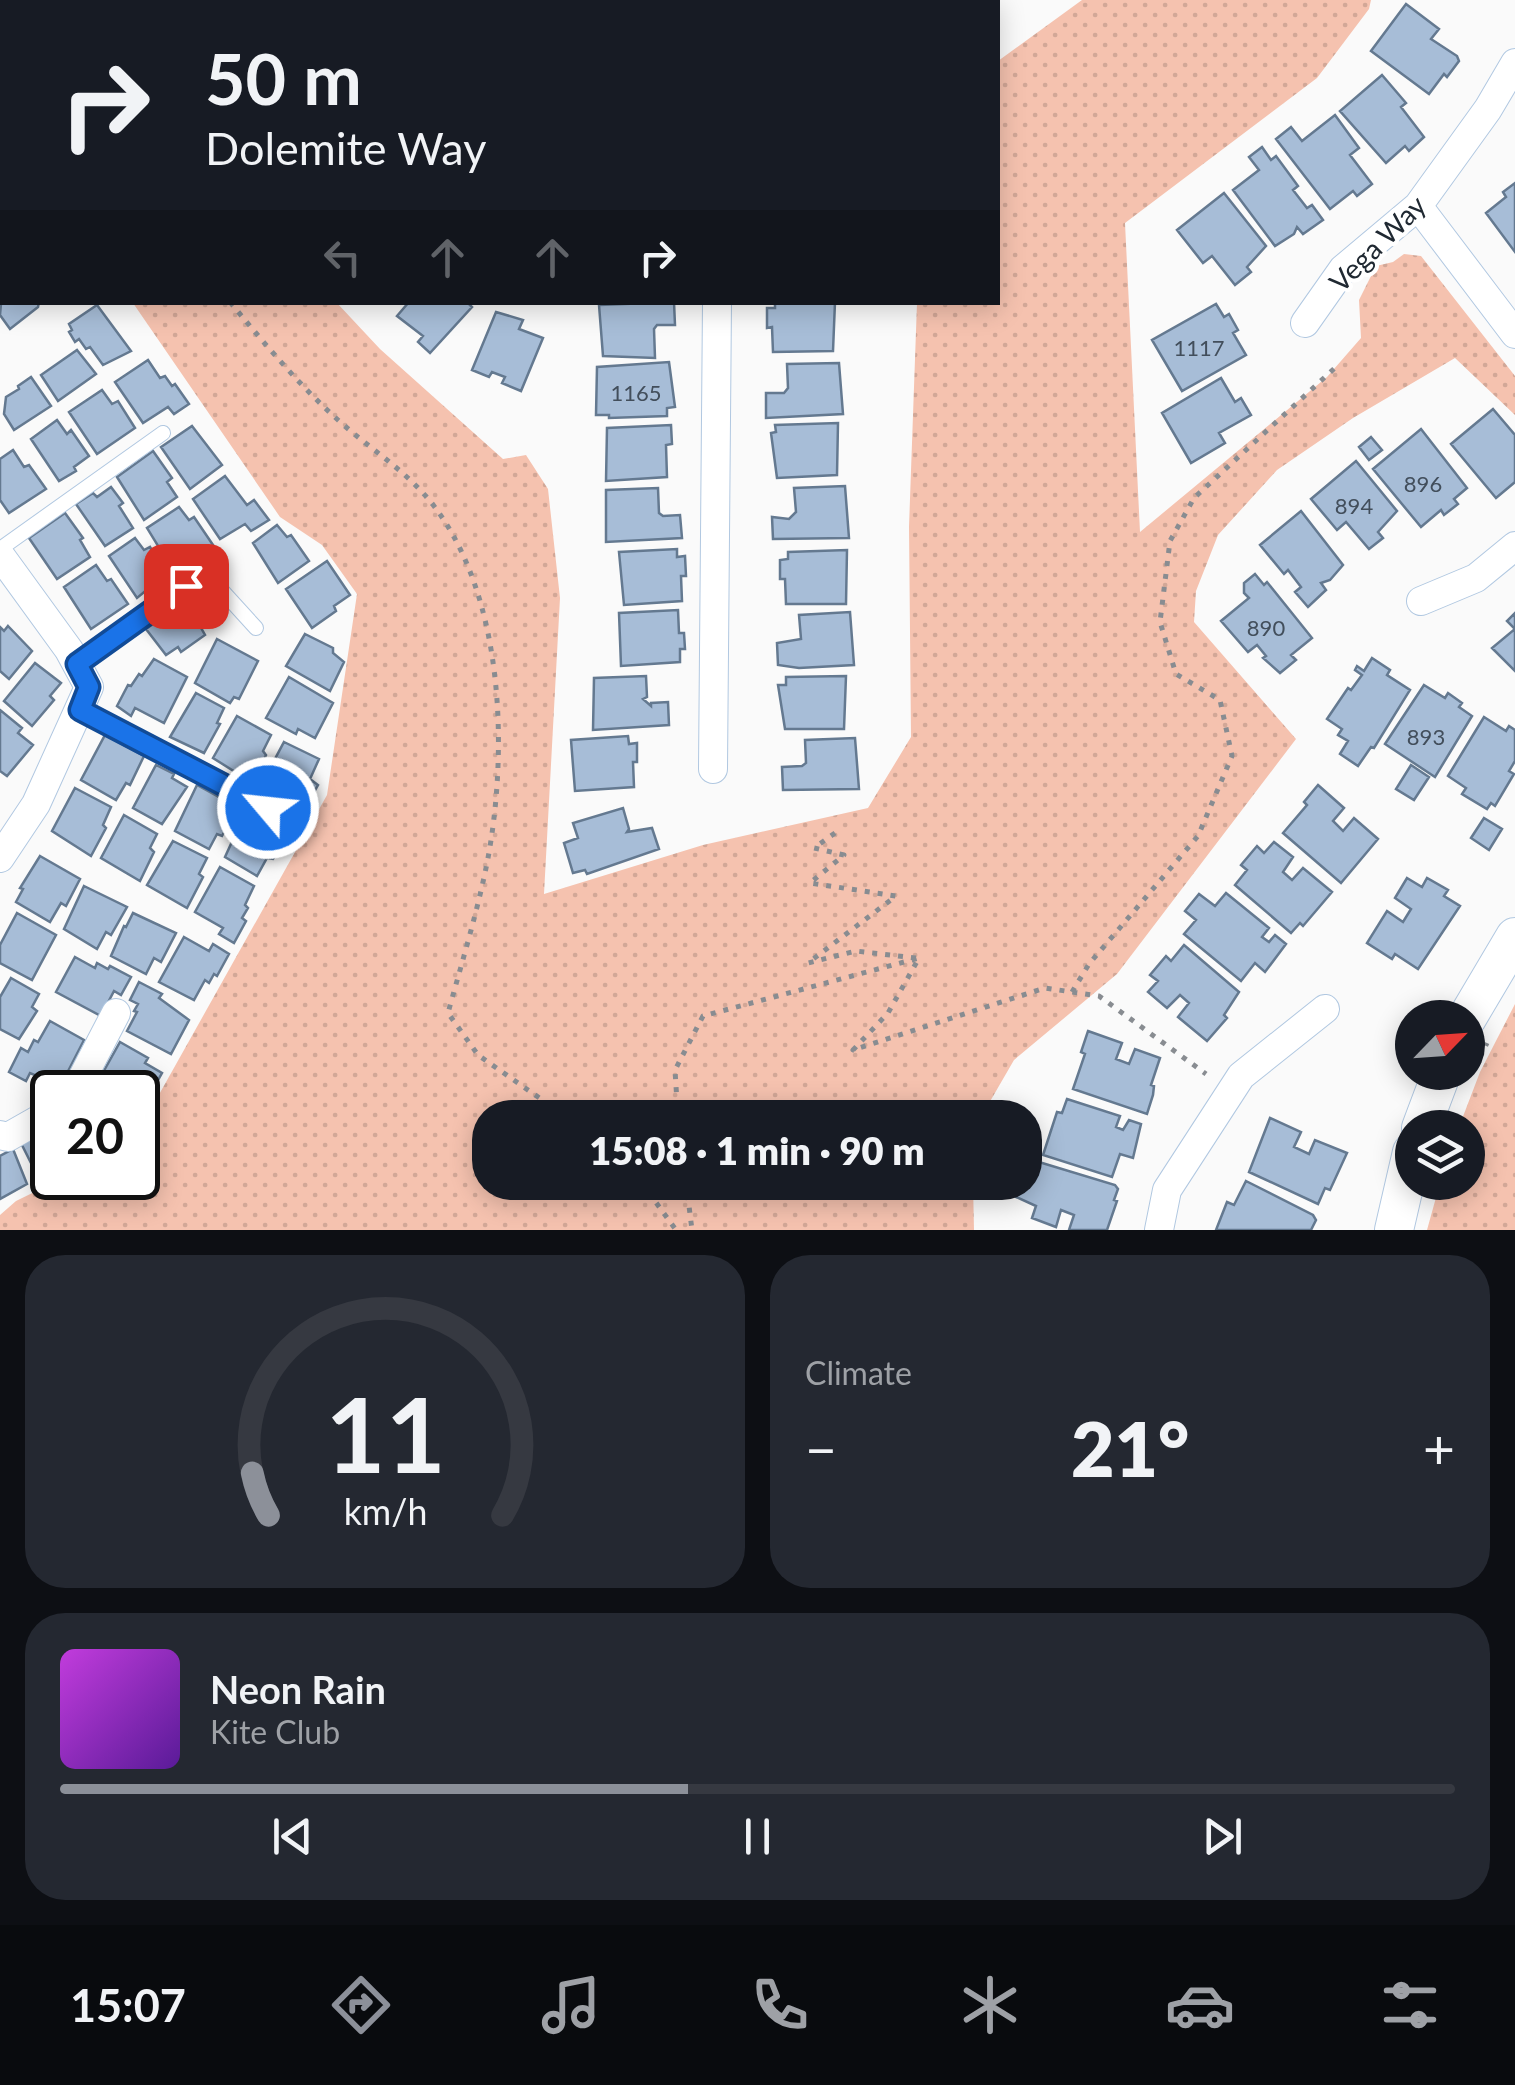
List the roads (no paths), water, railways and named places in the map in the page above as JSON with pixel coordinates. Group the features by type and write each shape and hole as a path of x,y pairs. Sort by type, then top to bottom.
{"street":[{"name":"Vega Way","path":"1304,322 1343,269 1418,206 1488,109 1515,63"},
{"path":"1418,206 1515,334"},
{"path":"713,769 717,305"},
{"path":"1421,601 1476,578 1515,546"},
{"path":"0,552 89,687 36,804 0,858"},
{"path":"1485,1012 1515,937"},
{"path":"1159,1230 1167,1190 1241,1076 1325,1008"},
{"path":"86,1070 116,1013"},
{"path":"0,1135 8,1137 30,1124"},
{"path":"1394,1230 1401,1200"}],"lane":[{"path":"0,552 163,432"},
{"path":"77,664 186,586 201,580 215,583 256,628"},
{"path":"80,710 268,808"}]}
